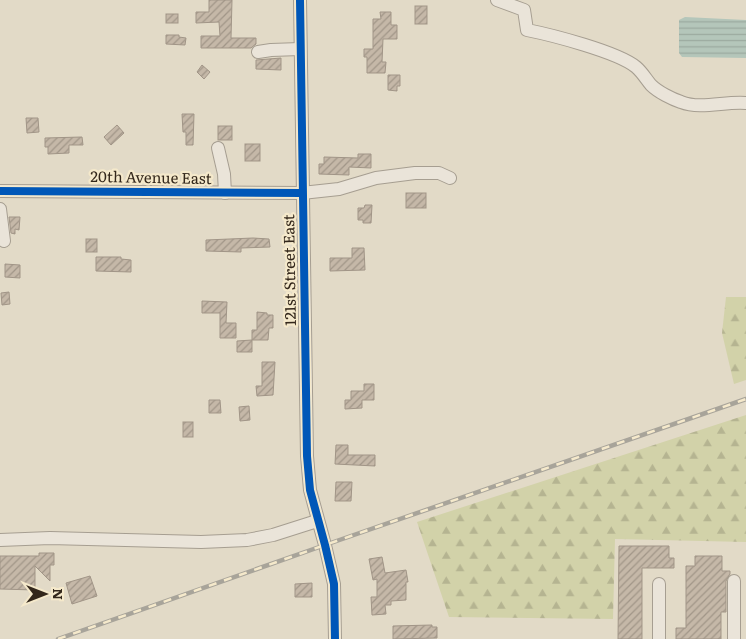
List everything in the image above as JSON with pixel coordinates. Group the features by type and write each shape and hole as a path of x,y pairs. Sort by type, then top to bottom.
{"street":[{"name":"121st Street East","path":"300,0 307,456 310,490 334,584 336,639"},
{"path":"497,0 524,10 527,30 598,50 624,60 636,67 653,86 680,102 691,106 746,103"},
{"path":"258,52 300,49"},
{"path":"218,148 226,192"},
{"name":"20th Avenue East","path":"0,191 302,193 339,189 376,178 415,173 439,173 450,178"},
{"path":"0,191 0,200"},
{"path":"0,210 4,241"},
{"path":"0,540 50,538 201,542 246,540 273,535 317,521"},
{"path":"734,581 734,639"},
{"path":"659,584 659,639"}],"green space":[{"path":"726,297 746,297 746,380 734,384 722,333"},
{"path":"746,415 746,542 615,539 613,619 449,617 417,522"}],"shaded area":[{"path":"685,17 746,20 746,58 682,57 679,53 679,20"}],"building":[{"path":"209,0 232,0 231,38 256,38 256,44 251,48 201,48 201,36 220,36 219,22 196,23 196,12 209,12"},
{"path":"415,6 427,6 427,24 415,24"},
{"path":"380,12 391,12 391,25 397,25 397,39 383,39 382,62 386,62 385,73 367,73 367,57 364,57 364,49 373,49 373,19 381,19"},
{"path":"166,14 178,14 178,23 166,23"},
{"path":"166,35 179,35 179,37 186,38 185,45 166,44"},
{"path":"281,58 281,70 256,69 256,60"},
{"path":"202,65 210,72 204,79 197,72"},
{"path":"388,75 400,75 400,86 397,86 397,91 388,90"},
{"path":"182,114 194,114 193,145 186,145 186,132 183,132"},
{"path":"26,118 38,118 39,132 27,133"},
{"path":"117,125 124,133 111,145 104,137"},
{"path":"218,126 232,126 232,140 218,140"},
{"path":"82,137 83,145 69,145 69,153 48,154 48,147 45,147 45,138"},
{"path":"245,144 260,144 260,161 245,161"},
{"path":"358,154 371,154 371,168 349,167 349,175 319,174 319,164 324,164 324,157 358,158"},
{"path":"406,193 426,193 426,208 406,208"},
{"path":"365,205 372,205 371,223 363,223 363,220 358,220 358,208 364,208"},
{"path":"9,217 20,217 19,230 15,229 15,234 11,233"},
{"path":"86,239 97,239 97,252 86,252"},
{"path":"269,239 270,247 241,248 241,252 206,251 206,240"},
{"path":"352,248 364,248 365,270 330,271 330,258 352,258"},
{"path":"96,257 121,257 121,259 131,260 131,272 96,271"},
{"path":"5,264 20,265 20,278 5,277"},
{"path":"9,292 10,304 2,305 1,293"},
{"path":"202,301 227,302 226,323 236,323 236,338 220,338 220,313 202,313"},
{"path":"257,312 273,315 273,328 269,328 268,340 252,340 252,330 257,330"},
{"path":"252,340 252,352 237,352 237,341"},
{"path":"262,362 275,362 273,395 257,396 256,386 262,386"},
{"path":"364,384 374,384 374,400 362,400 362,408 345,409 345,400 351,400 351,391 364,391"},
{"path":"209,400 220,400 221,413 209,413"},
{"path":"249,406 250,420 240,421 239,407"},
{"path":"183,422 193,422 193,437 183,437"},
{"path":"336,445 348,445 348,455 375,455 375,466 335,464"},
{"path":"336,482 352,482 351,501 335,501"},
{"path":"619,546 669,546 669,558 674,558 674,568 642,568 642,639 618,639"},
{"path":"39,553 54,553 54,565 50,565 50,581 35,566 35,590 0,589 0,556 39,556"},
{"path":"695,556 722,556 722,571 730,571 726,581 726,612 721,612 721,639 676,639 676,628 686,628 686,566 695,566"},
{"path":"382,557 385,573 406,570 408,582 406,582 406,600 391,601 391,605 385,605 386,614 372,615 371,597 377,597 377,579 373,580 369,559"},
{"path":"90,576 97,596 72,604 66,583"},
{"path":"312,583 312,597 295,597 295,584"},
{"path":"432,625 432,627 437,627 437,638 393,639 393,626"}],"railway":[{"path":"58,639 746,399"}],"cycle path":[{"path":"300,0 307,456 310,490 334,584 335,639"},
{"path":"0,191 302,193"}]}
